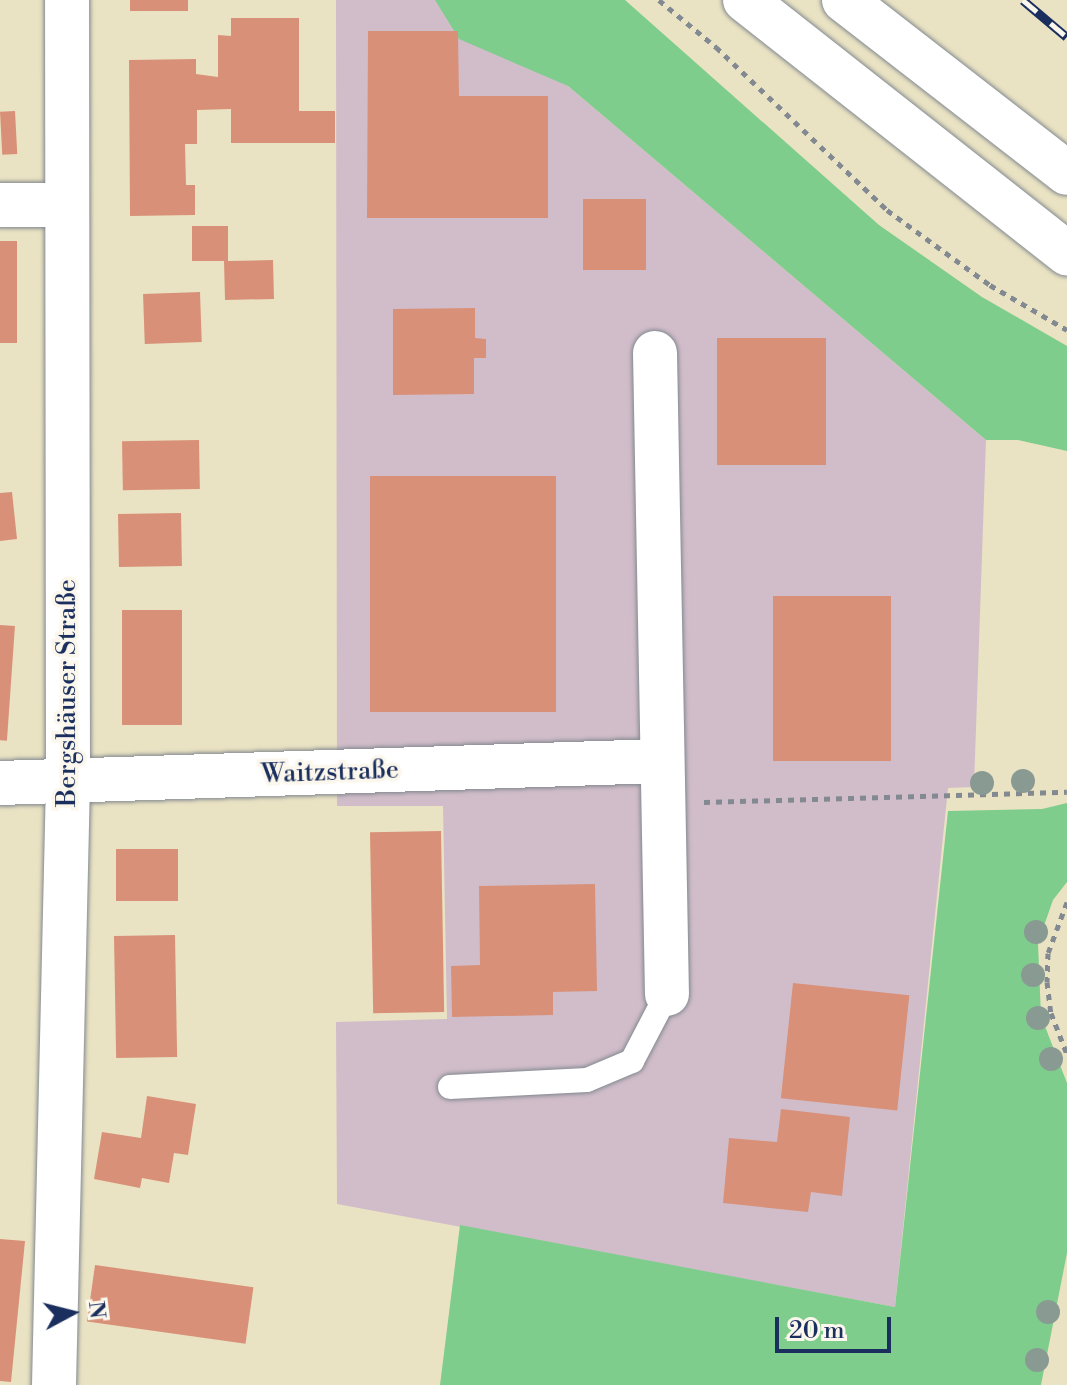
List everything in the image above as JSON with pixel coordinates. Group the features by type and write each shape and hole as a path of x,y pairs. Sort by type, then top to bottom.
{"street":[{"name":"Bergshäuser Straße","path":"54,1385 68,782 67,0"},
{"path":"745,0 1067,253"},
{"path":"844,0 1067,173"},
{"path":"0,205 66,205"},
{"path":"655,353 660,782 667,994"},
{"name":"Waitzstraße","path":"0,783 660,782"}],"lane":[{"path":"450,1087 587,1080 632,1061 667,994"}],"path":[{"path":"659,0 716,47 887,210 990,285 1067,330"},
{"path":"660,782 1067,792"},
{"path":"1067,902 1048,953 1047,982 1051,1013 1067,1054"}],"shaded area":[{"path":"336,0 455,0 568,86 986,440 974,787 948,788 895,1307 337,1204 336,1022 447,1019 443,806 337,806"}],"green space":[{"path":"435,0 625,0 879,225 982,297 1067,346 1067,451 1018,440 986,440 568,86 459,39"},
{"path":"1067,803 1067,882 1053,900 1038,943 1041,1016 1067,1083 1067,1253 1041,1385 440,1385 460,1225 895,1307 948,811 1042,809"}],"building":[{"path":"130,0 188,0 188,11 130,11"},
{"path":"231,18 299,18 299,111 335,111 335,143 231,143 231,109 197,110 197,144 185,144 186,185 195,185 195,215 130,216 129,60 196,59 196,74 218,77 218,35 231,36"},
{"path":"368,31 458,31 459,96 548,96 548,218 367,218"},
{"path":"15,111 17,154 2,155 0,112"},
{"path":"583,199 646,199 646,270 583,270"},
{"path":"192,226 228,226 228,261 273,260 274,299 225,300 224,261 192,261"},
{"path":"0,241 17,241 17,343 0,343"},
{"path":"200,292 202,342 145,344 143,294"},
{"path":"475,308 475,338 486,339 486,358 474,358 474,394 393,395 393,309"},
{"path":"717,338 826,338 826,465 717,465"},
{"path":"199,440 200,489 123,490 122,441"},
{"path":"370,476 556,476 556,712 370,712"},
{"path":"12,492 17,539 0,541 0,493"},
{"path":"181,513 182,566 119,567 118,514"},
{"path":"773,596 891,596 891,761 773,761"},
{"path":"122,610 182,610 182,725 122,725"},
{"path":"0,625 15,626 7,741 0,740"},
{"path":"441,831 444,1012 373,1013 370,832"},
{"path":"116,849 178,849 178,901 116,901"},
{"path":"595,884 597,991 553,992 553,1015 452,1017 451,966 480,965 479,886"},
{"path":"175,935 177,1057 116,1058 114,936"},
{"path":"793,983 909,995 897,1111 781,1098"},
{"path":"147,1096 196,1104 188,1155 174,1153 169,1183 142,1178 140,1188 94,1179 102,1132 141,1138"},
{"path":"781,1109 850,1117 842,1196 811,1192 808,1212 723,1203 729,1138 777,1142"},
{"path":"0,1239 25,1241 11,1382 0,1381"},
{"path":"95,1265 253,1287 246,1344 87,1321"}],"railway":[{"path":"1023,0 1067,37"}]}
